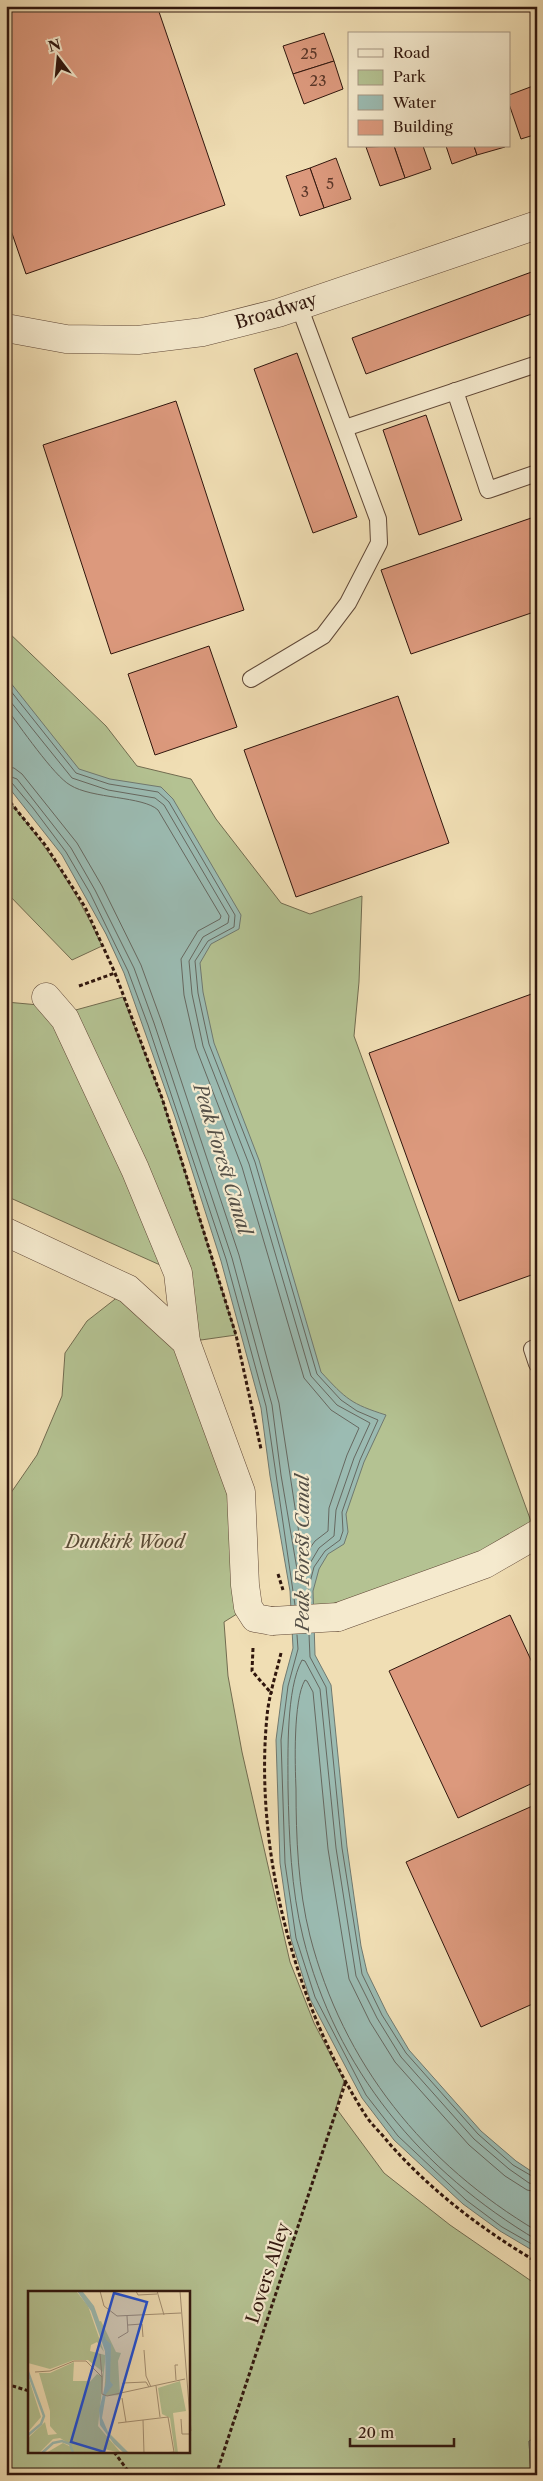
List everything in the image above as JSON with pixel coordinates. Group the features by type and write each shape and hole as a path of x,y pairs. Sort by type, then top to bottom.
{"street":[{"name":"Broadway","path":"6,328 66,339 138,340 203,332 299,306 537,225"},
{"path":"46,997 65,1019 135,1169 178,1273 186,1342 241,1492 245,1585 248,1607 264,1620 338,1617 486,1564 537,1534"},
{"path":"6,1232 128,1289 186,1342"}],"lane":[{"path":"251,679 323,636 348,603 379,543 378,519 299,306"},
{"path":"345,428 537,364"},
{"path":"455,391 488,490 537,473"},
{"path":"537,1347 532,1349 537,1364"}],"path":[{"path":"264,1620 252,1671 272,1694"},
{"path":"282,1649 267,1715 266,1808 275,1882 295,1960 317,2022 367,2117 408,2165 467,2217 537,2262"},
{"name":"Lovers Alley","path":"216,2475 346,2080"},
{"path":"6,2384 28,2391"},
{"path":"115,2454 131,2475"}],"green space":[{"path":"6,630 106,726 137,766 191,779 216,819 281,903 310,914 362,896 359,982 354,1036 536,1535 301,1619 236,1199 6,729"},
{"path":"6,797 34,833 71,887 102,946 72,960 6,892"},
{"name":"Dunkirk Wood","path":"123,997 162,1098 236,1335 187,1342 241,1492 248,1607 224,1622 228,1676 242,1752 290,1962 314,2023 344,2081 336,2108 384,2173 450,2225 537,2285 537,2437 529,2441 531,2475 6,2475 6,1500 37,1455 62,1396 65,1353 87,1321 128,1289 185,1342 178,1273 6,1196 6,1002 72,1011"}],"water":[{"name":"Peak Forest Canal","path":"6,677 79,769 110,779 161,787 173,799 241,915 239,929 211,944 200,963 203,992 214,1043 259,1160 321,1372 350,1400 386,1415 364,1462 346,1514 348,1532 344,1544 328,1554 319,1569 313,1591 315,1655 331,1685 347,1847 361,1946 367,1972 387,2013 409,2050 481,2131 516,2161 537,2175 537,2253 500,2231 463,2204 394,2140 362,2098 310,1999 291,1939 280,1863 276,1740 283,1685 293,1648 290,1591 270,1476 261,1408 221,1261 175,1117 124,973 106,934 62,855 6,784"},
{"path":"537,2437 537,2475 531,2475 529,2441"}],"building":[{"path":"6,6 157,6 225,205 26,274 6,216"},
{"path":"324,33 334,61 293,74 283,46"},
{"path":"334,61 343,89 304,104 293,74"},
{"path":"533,86 537,96 537,134 521,139 510,107 510,95"},
{"path":"366,148 395,148 405,178 380,186"},
{"path":"395,148 424,148 431,169 405,178"},
{"path":"447,148 475,148 477,155 452,164"},
{"path":"475,148 502,148 477,155"},
{"path":"336,158 351,199 324,208 310,168"},
{"path":"310,168 324,208 300,216 286,176"},
{"path":"537,270 537,312 366,374 352,338"},
{"path":"297,353 357,517 313,533 254,369"},
{"path":"176,401 244,610 111,654 43,445"},
{"path":"426,415 462,520 419,535 383,430"},
{"path":"537,516 537,611 411,654 381,570"},
{"path":"209,646 237,727 155,755 128,674"},
{"path":"398,696 449,843 296,897 244,750"},
{"path":"537,772 537,787 532,774"},
{"path":"537,992 537,1273 459,1301 369,1053"},
{"path":"510,1615 537,1673 537,1781 458,1818 389,1671"},
{"path":"537,1804 537,2002 481,2027 406,1862"}]}
